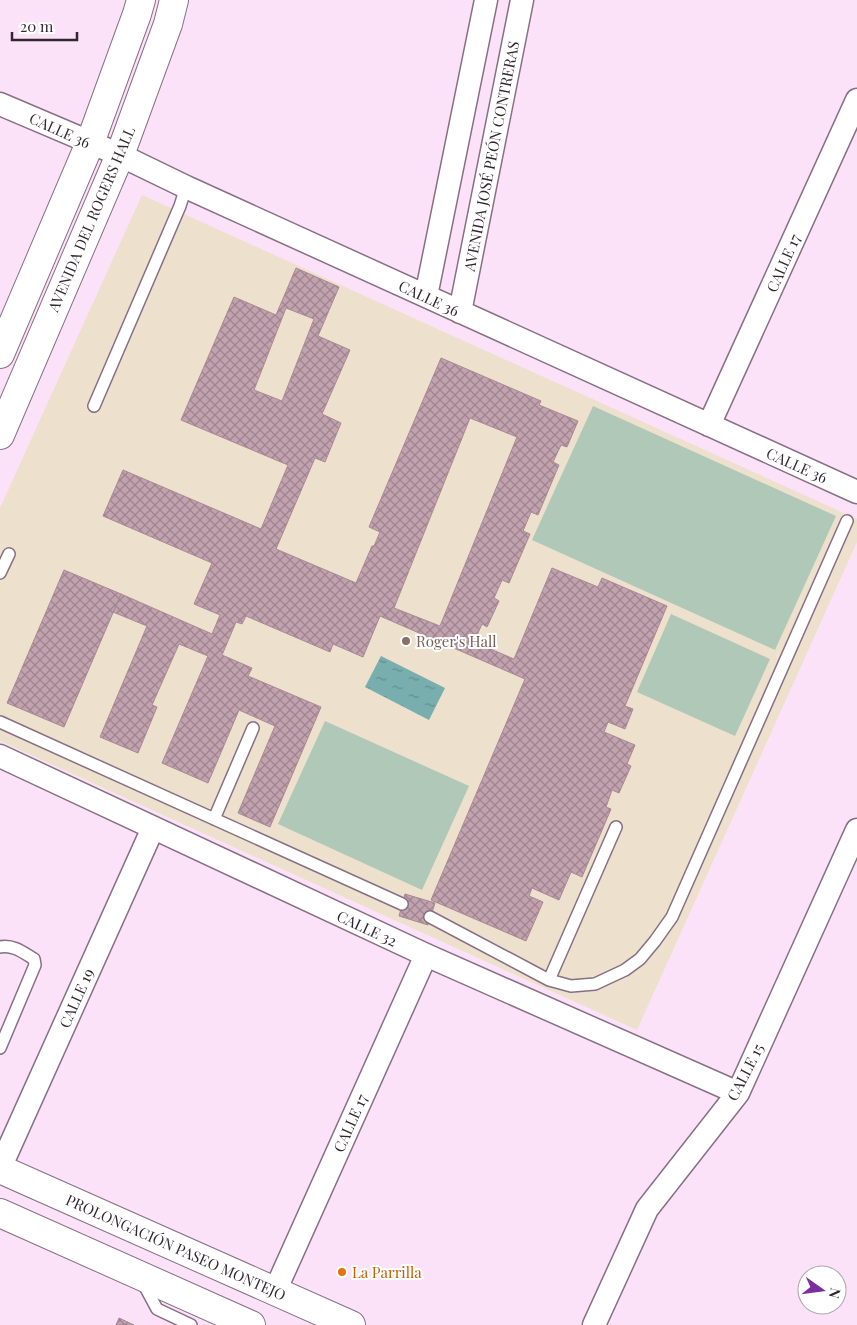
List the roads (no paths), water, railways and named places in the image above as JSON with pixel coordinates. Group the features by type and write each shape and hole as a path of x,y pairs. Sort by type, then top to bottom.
{"street":[{"name":"AVENIDA DEL ROGERS HALL","path":"0,354 90,143 141,0"},
{"name":"AVENIDA DEL ROGERS HALL","path":"0,435 120,155 168,24 174,0"},
{"path":"426,296 486,0"},
{"name":"AVENIDA JOSÉ PEÓN CONTRERAS","path":"460,312 522,0"},
{"name":"CALLE 17","path":"709,426 857,100"},
{"name":"CALLE 36","path":"0,104 120,155 186,188 857,492"},
{"name":"CALLE 32","path":"0,756 426,955 738,1093"},
{"name":"CALLE 19","path":"0,1169 153,828"},
{"name":"CALLE 15","path":"594,1325 647,1209 738,1093 857,830"},
{"name":"CALLE 17","path":"275,1291 426,955"},
{"name":"PROLONGACIÓN PASEO MONTEJO","path":"0,1169 351,1325"},
{"path":"0,1213 138,1274 237,1323"}],"lane":[{"path":"94,406 186,188"},
{"path":"430,917 549,980 571,986 595,984 625,970 645,953 672,917 847,521"},
{"path":"0,573 9,554"},
{"path":"0,722 402,904"},
{"path":"214,819 253,728"},
{"path":"549,980 616,827"},
{"path":"0,947 6,946 18,950 34,959 35,965 0,1048"},
{"path":"138,1274 157,1309 191,1325"}],"water":[{"path":"381,656 445,688 429,720 365,687"}],"place":[{"name":"Roger's Hall","path":"406,641"},
{"name":"La Parrilla","path":"342,1272"}]}
